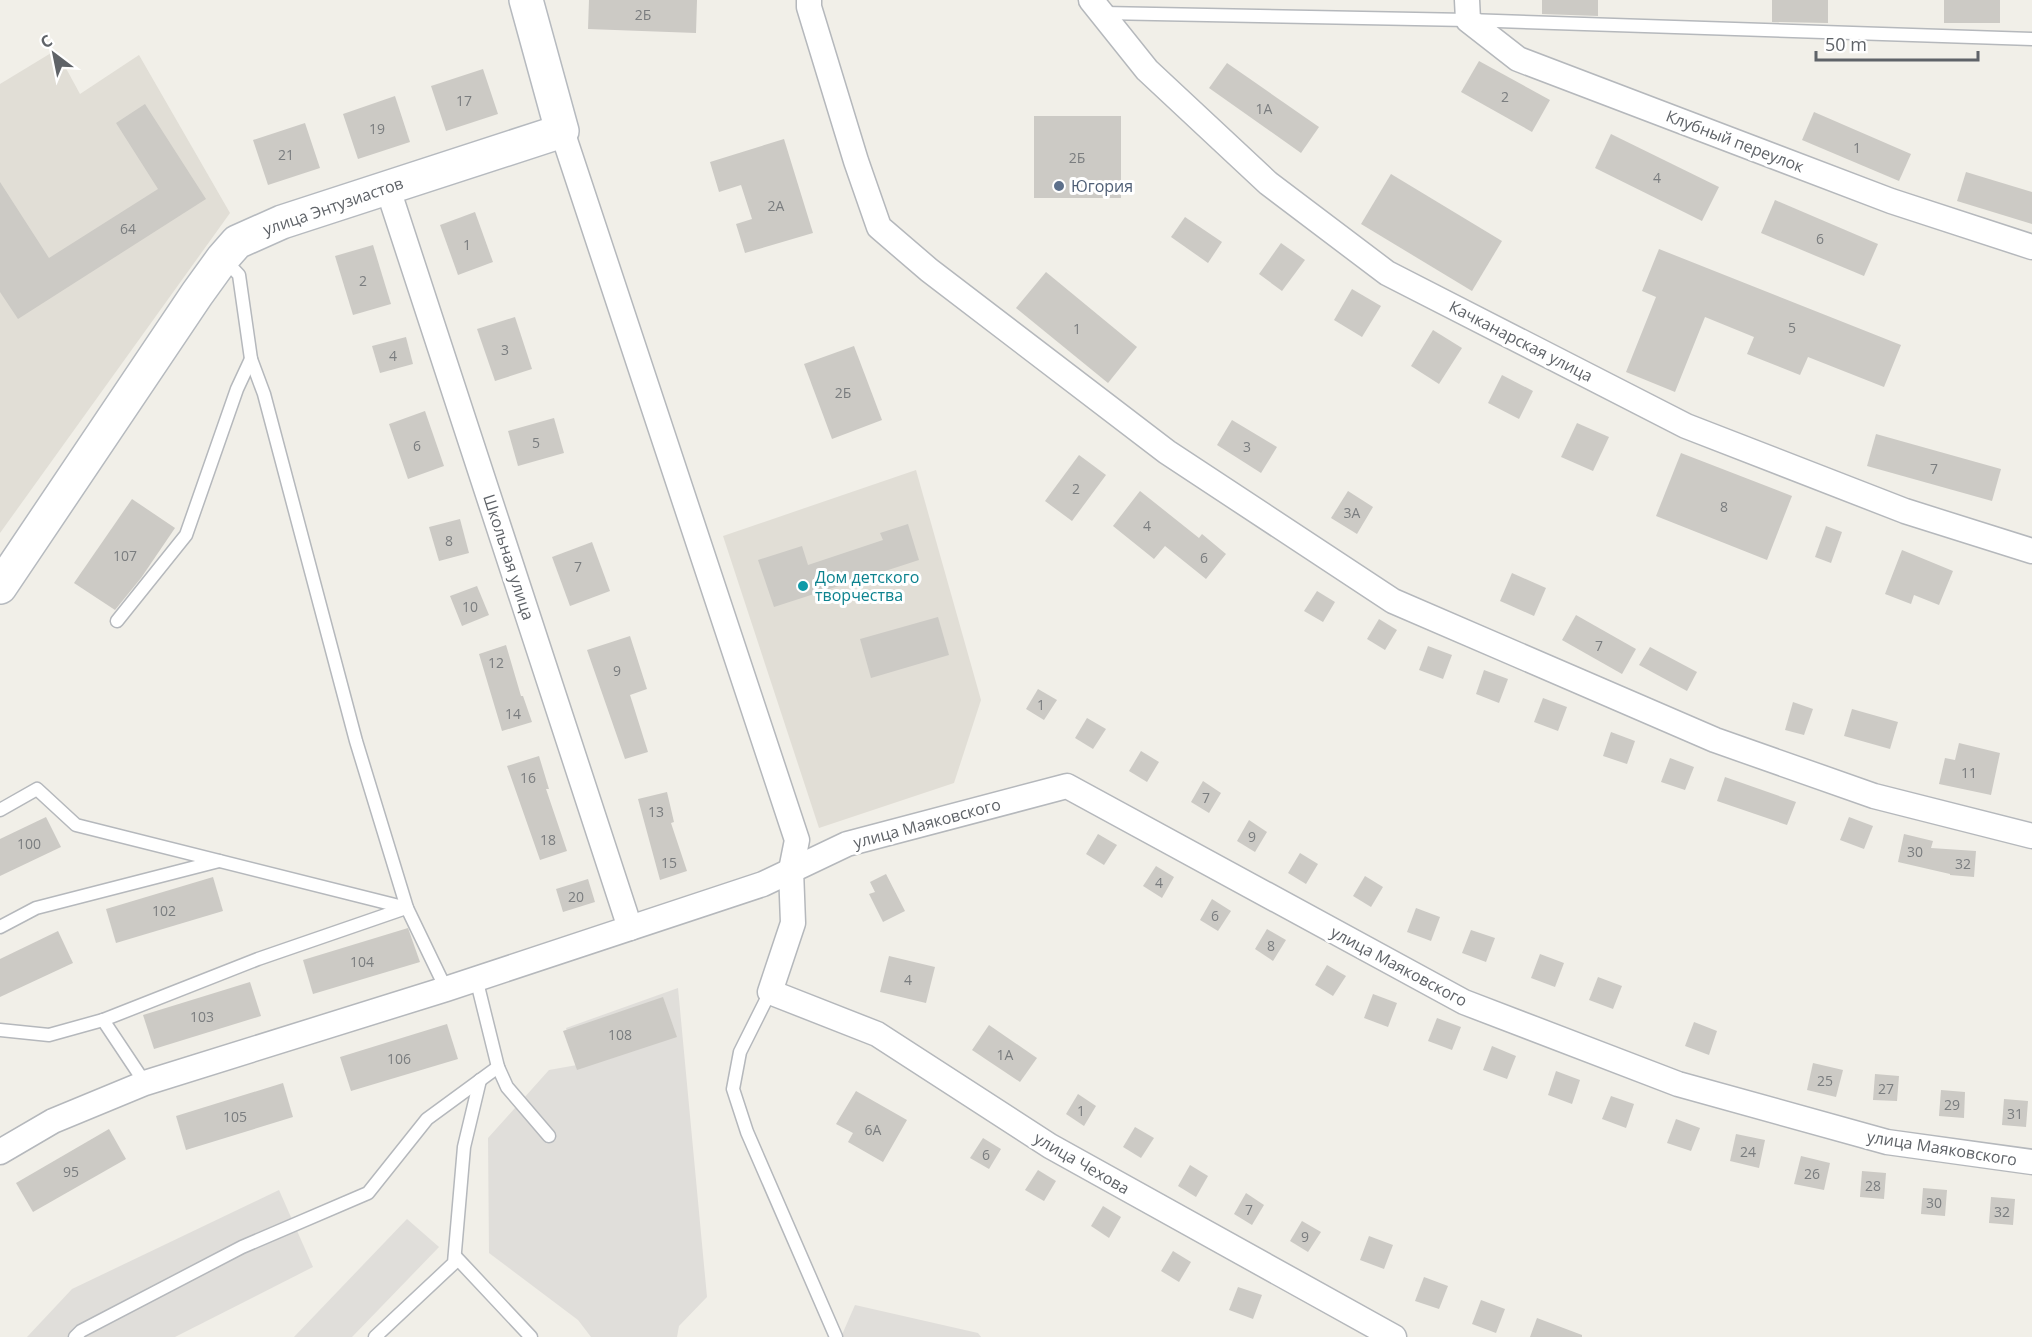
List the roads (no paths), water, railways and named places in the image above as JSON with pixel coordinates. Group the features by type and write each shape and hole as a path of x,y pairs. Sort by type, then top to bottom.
{"street":[{"path":"526,0 562,131 797,840 791,870 793,923 770,992"},
{"path":"809,0 856,160 879,227 929,270 1167,452 1393,601 1715,740 1874,796 2032,836"},
{"name":"Качканарская улица","path":"1097,7 1147,70 1268,183 1387,273 1686,426 1905,511 2032,551"},
{"name":"Клубный переулок","path":"1467,10 1518,59 1891,201 2032,247"},
{"name":"улица Энтузиастов","path":"0,587 197,294 237,242 282,222 387,186 562,131"},
{"name":"Школьная улица","path":"387,186 630,928"},
{"name":"улица Маяковского","path":"0,1152 53,1120 145,1083 446,989 763,884 847,844 1067,786 1464,1002 1678,1084 1876,1139 2032,1162"},
{"name":"улица Чехова","path":"770,992 877,1034 1050,1146 1394,1337"}],"lane":[{"path":"1097,7 1467,10 2032,39"},
{"path":"224,258 239,275 251,359 264,394 356,741 407,908 446,989"},
{"path":"117,621 186,535 237,389 251,359"},
{"path":"0,810 37,789 76,825 223,860 407,908"},
{"path":"0,927 36,908 223,860"},
{"path":"0,1030 49,1035 104,1020 258,959 407,908"},
{"path":"476,978 498,1067 507,1087 549,1136"},
{"path":"770,992 740,1052 733,1089 747,1132 836,1337"},
{"path":"104,1020 145,1083"},
{"path":"75,1337 81,1331 242,1247 368,1193 426,1119 498,1067"},
{"path":"375,1337 454,1263 464,1147 480,1080"},
{"path":"455,1256 531,1337"}],"place":[{"name":"Югория","path":"1059,186"},
{"name":"Дом детского творчества","path":"803,586"}]}
